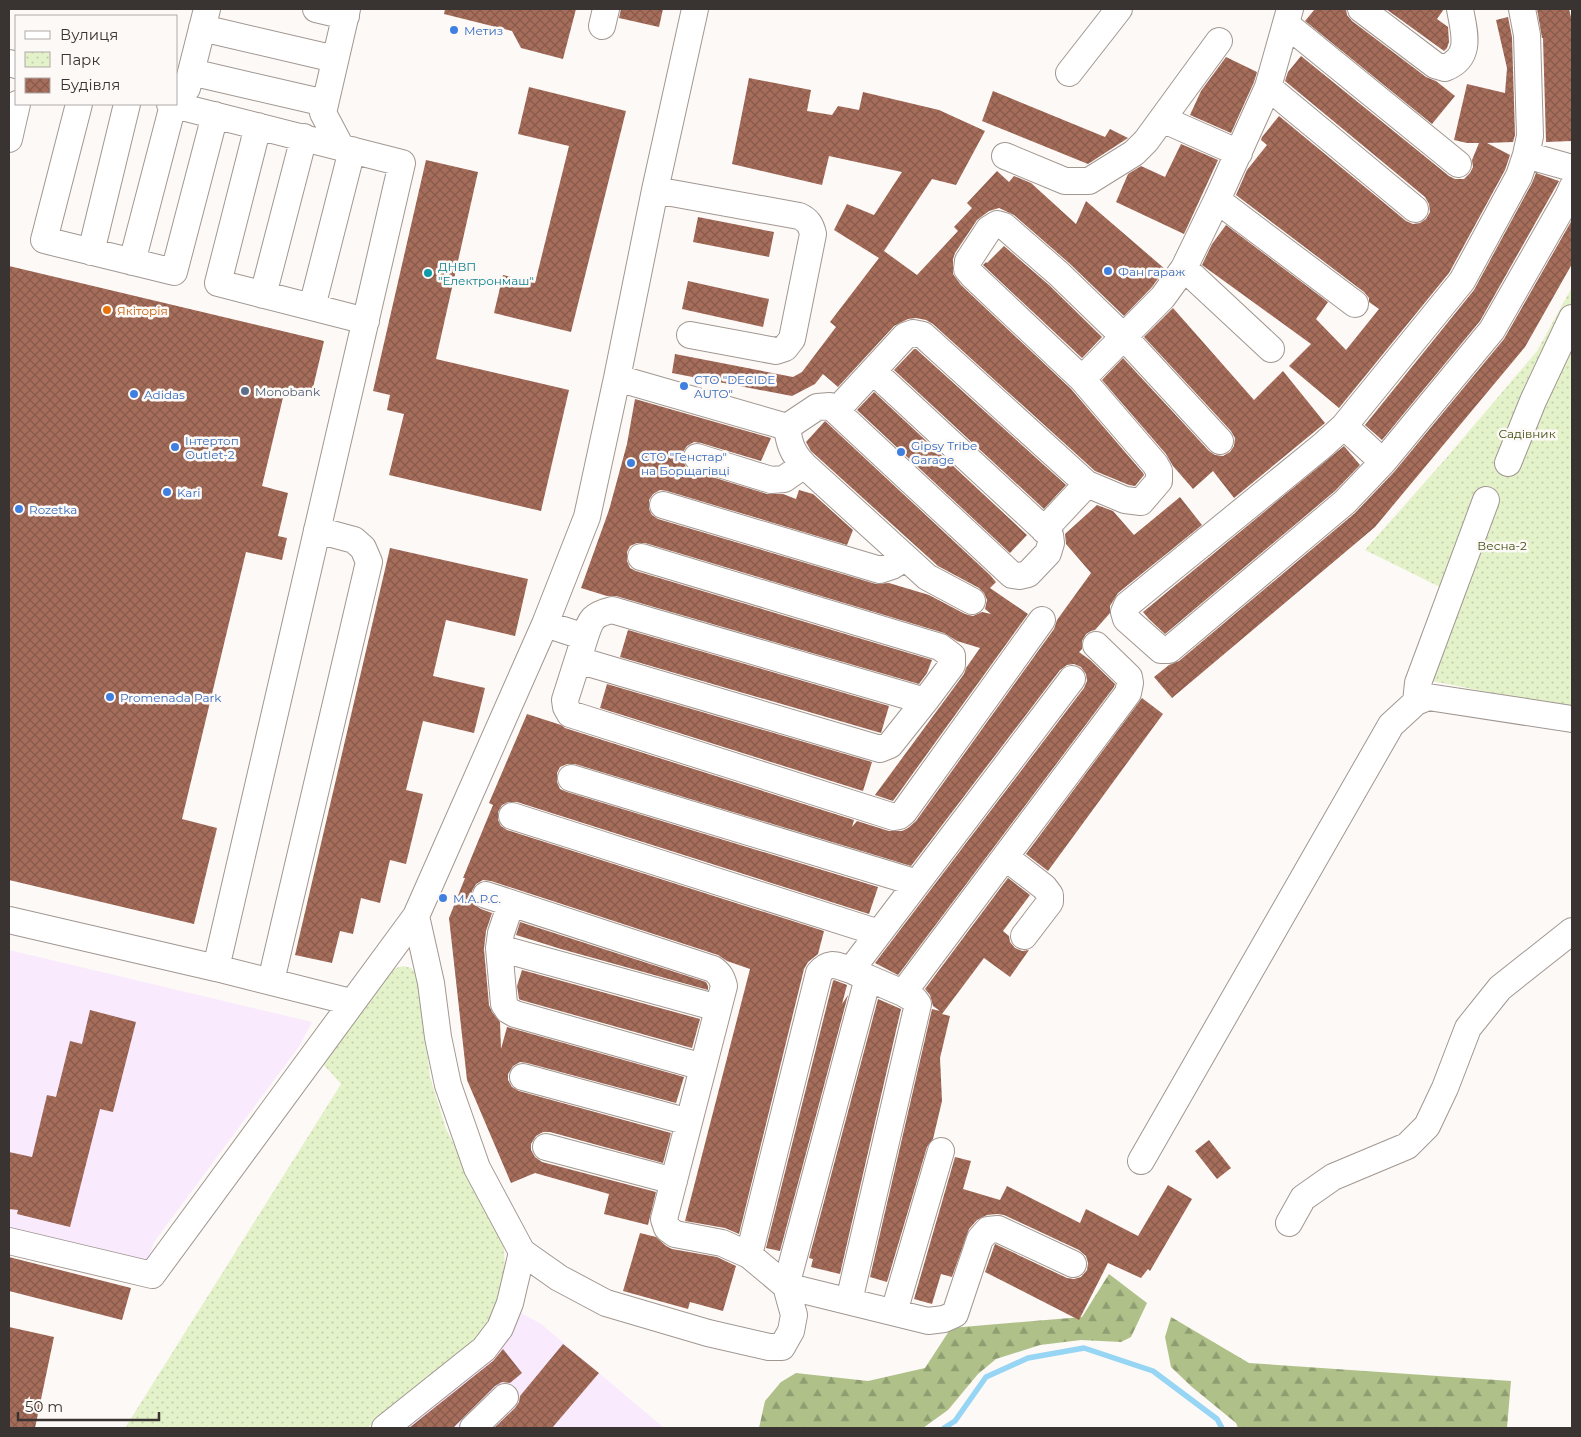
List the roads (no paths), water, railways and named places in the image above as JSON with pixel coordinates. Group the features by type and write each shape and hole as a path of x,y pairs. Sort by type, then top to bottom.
{"street":[{"path":"264,295 296,136 324,108 347,12 316,9"},
{"path":"9,1241 152,1275 416,916 545,624 586,517 618,378 695,9"},
{"path":"1069,73 1119,9"},
{"path":"1361,9 1435,65 1445,68 1454,65 1462,56 1466,41 1460,9"},
{"path":"1522,9 1526,35 1530,136 1526,155 1519,176 1462,281 1344,426 1127,605 1124,612 1126,619 1161,650 1169,650 1345,502 1383,462 1492,330 1572,188"},
{"path":"1082,379 1162,298 1184,268 1218,200 1268,87 1288,16 1458,164"},
{"path":"178,99 191,72 204,19 335,59"},
{"path":"1005,156 1065,180 1089,181 1134,153 1162,119 1219,41"},
{"path":"191,72 324,108 347,148 312,307"},
{"path":"1268,87 1415,209"},
{"path":"9,139 17,105"},
{"path":"79,105 44,240 174,272 215,115"},
{"path":"91,252 127,105"},
{"path":"132,262 175,105 402,163 216,968"},
{"path":"1162,119 1238,153"},
{"path":"258,126 218,283 366,321"},
{"path":"1526,155 1572,168"},
{"path":"656,190 799,216 812,227 792,339 785,348 776,351 690,335"},
{"path":"1218,200 1355,304"},
{"path":"836,410 905,336 913,332 923,335 1087,484 1125,500 1141,502 1159,481 1159,471 1155,464 1082,379 967,269 968,261 989,229 997,224 1004,226 1059,274 1124,337 1220,441"},
{"path":"1184,268 1271,349"},
{"path":"1508,463 1572,318"},
{"path":"787,428 817,407 830,406 1012,575 1028,574 1048,553 1050,535 873,371"},
{"path":"618,378 787,428"},
{"path":"1344,426 1383,462"},
{"path":"787,428 789,444 804,465 927,577 972,601"},
{"path":"697,457 771,480 784,479 804,465"},
{"path":"1044,530 1087,484"},
{"path":"1416,702 1418,683 1486,500"},
{"path":"662,505 880,570 892,566 905,558"},
{"path":"270,981 369,562 363,548 354,540 317,530"},
{"path":"545,624 581,648 880,749 890,745 952,665 952,656 940,647 642,557"},
{"path":"925,701 612,610 598,614 590,620 566,700 566,707 570,714 894,817 904,812 1042,620"},
{"path":"903,993 1128,693 1129,677 1096,645"},
{"path":"416,916 431,983 438,1037 448,1085 477,1168 522,1252 559,1278 606,1303 708,1333 769,1347 782,1347 791,1330 794,1315 786,1286 860,974 879,933 1072,679"},
{"path":"1140,1161 1391,725 1416,702 1428,697 1570,713"},
{"path":"571,778 917,883"},
{"path":"512,816 879,933"},
{"path":"1005,857 1044,887 1050,895 1050,902 1024,936"},
{"path":"486,895 714,969 723,978 724,986 664,1219 667,1228 675,1234 722,1243 749,1255 786,1286 928,1321 944,1320 954,1314 980,1239 988,1230 998,1228 1073,1264"},
{"path":"511,903 499,948 504,1004 508,1010 515,1014 703,1067"},
{"path":"9,920 216,968 351,1002"},
{"path":"1289,1223 1303,1198 1333,1177 1408,1146 1428,1126 1468,1028 1500,988 1572,931"},
{"path":"499,948 718,1008"},
{"path":"749,1255 819,973 824,966 833,964 903,993 918,1004 849,1302"},
{"path":"523,1077 689,1122"},
{"path":"546,1147 674,1181"},
{"path":"894,1312 941,1151"},
{"path":"385,1428 484,1349 500,1328 510,1303 522,1252"},
{"path":"473,1428 504,1397"}],"waterway":[{"path":"944,1428 955,1421 986,1377 1028,1358 1084,1348 1153,1371 1217,1419 1222,1428"}],"place":[{"name":"Метиз","path":"454,30"},
{"name":"Фан гараж","path":"1108,271"},
{"name":"ДНВП \"Електронмаш\"","path":"428,273"},
{"name":"Якіторія","path":"107,310"},
{"name":"СТО \"DECIDE AUTO\"","path":"684,386"},
{"name":"Monobank","path":"245,391"},
{"name":"Adidas","path":"134,394"},
{"name":"Інтертоп Outlet-2","path":"175,447"},
{"name":"Gipsy Tribe Garage","path":"901,452"},
{"name":"СТО \"Генстар\" на Борщагівці","path":"631,463"},
{"name":"Kari","path":"167,492"},
{"name":"Rozetka","path":"19,509"},
{"name":"Promenada Park","path":"110,697"},
{"name":"М.А.Р.С.","path":"443,898"}],"park label":[{"name":"Садівник","path":"1527,433"},
{"name":"Весна-2","path":"1502,545"}]}
